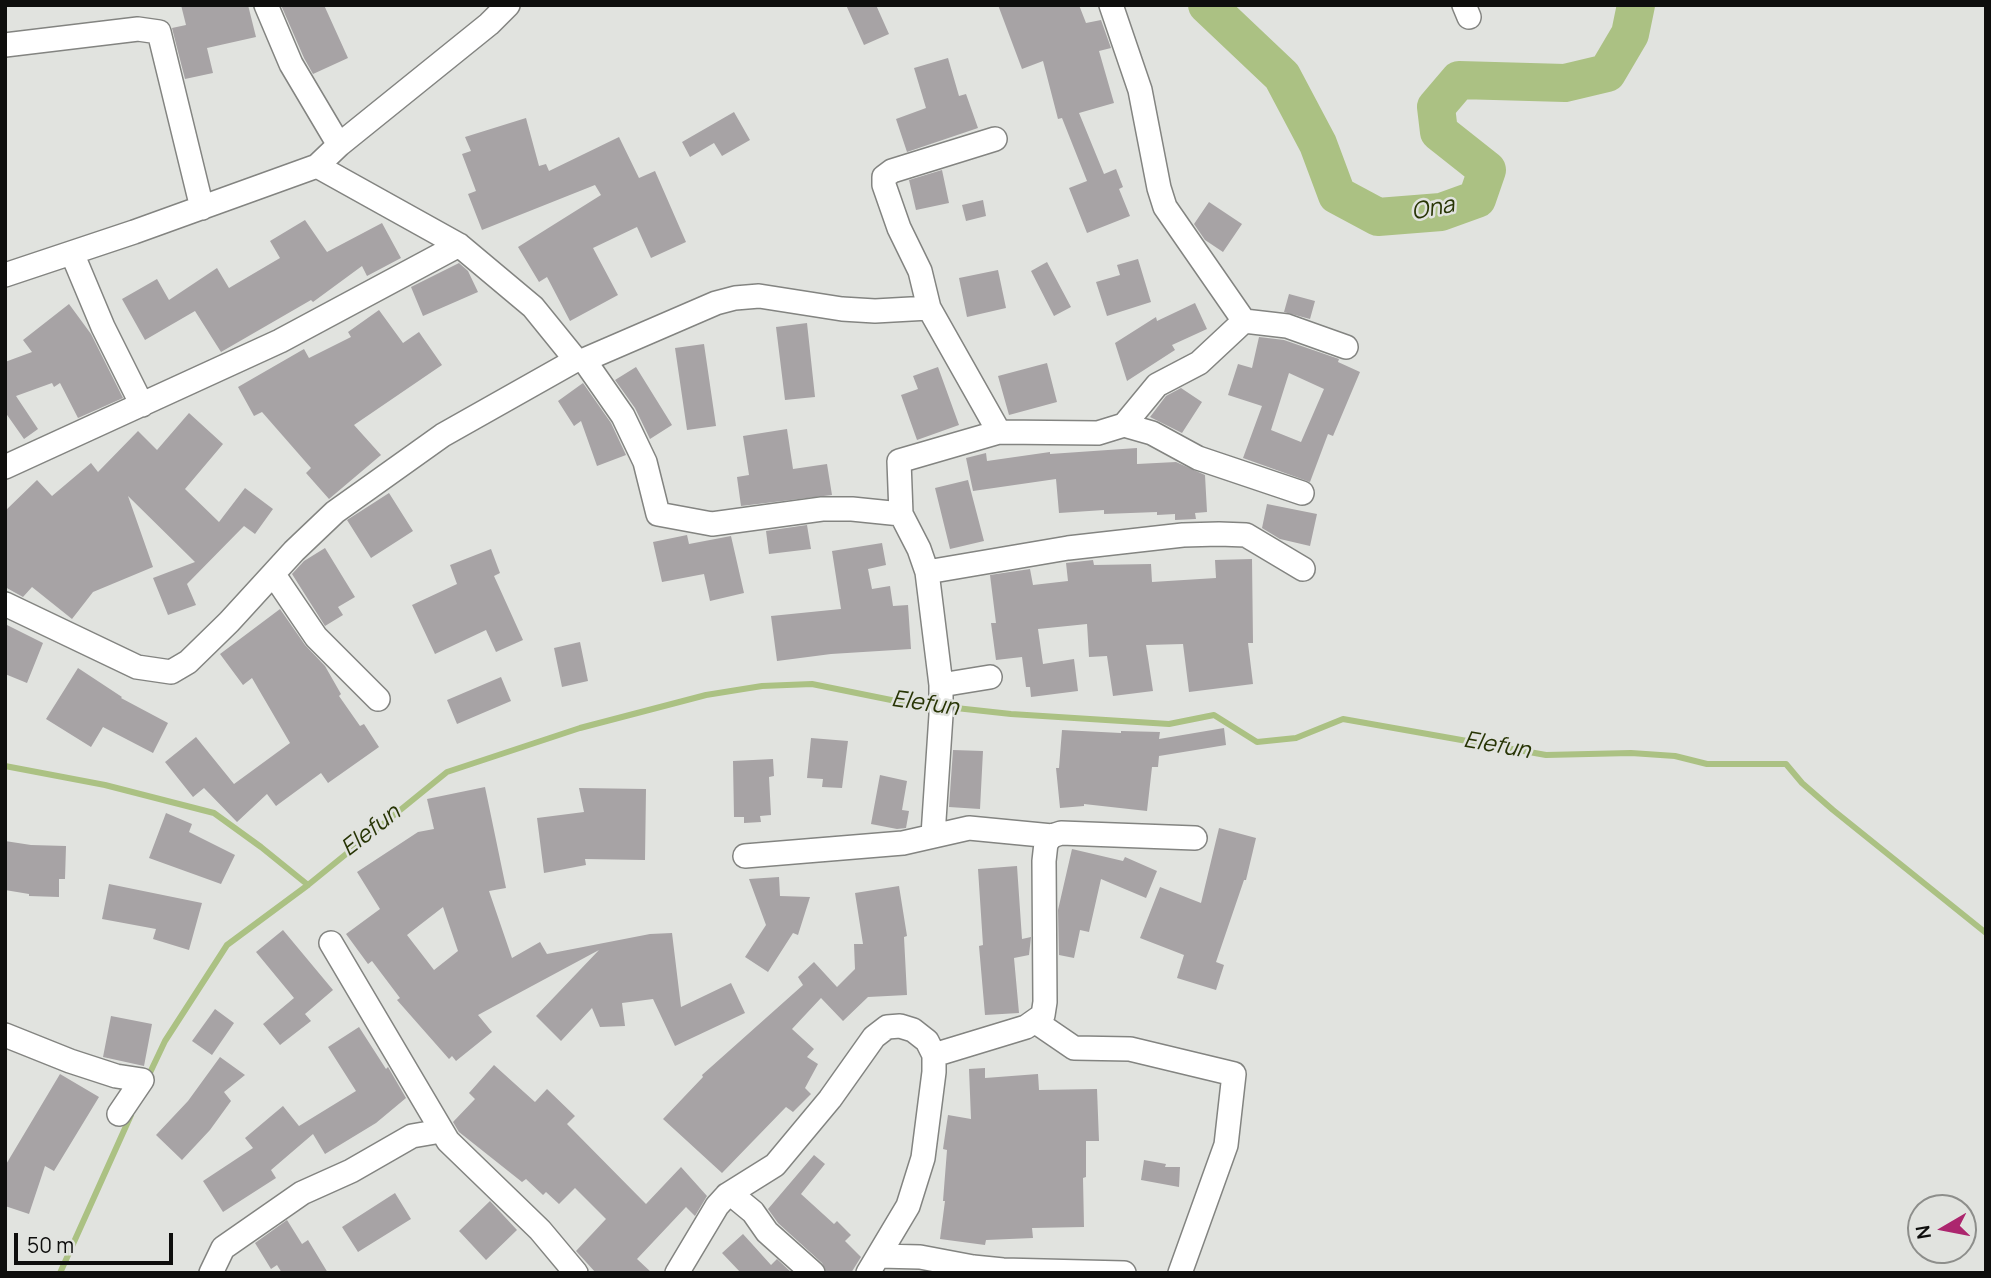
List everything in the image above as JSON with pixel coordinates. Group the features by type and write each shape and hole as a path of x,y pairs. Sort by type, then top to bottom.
{"street":[{"path":"266,5 290,64 339,145"},
{"path":"5,275 317,166 339,145 489,24 508,5"},
{"path":"1111,5 1140,90 1165,207 1244,321 1287,326 1346,347"},
{"path":"5,46 138,29 159,32 202,208"},
{"path":"995,139 892,171 884,177 884,185 899,228 920,271 929,308 999,432"},
{"path":"317,166 458,245 533,307 580,360 628,428 645,462 658,514 712,524 822,509 901,514"},
{"path":"5,467 280,341 458,245"},
{"path":"72,253 103,327 142,405"},
{"path":"5,604 137,667 171,672 188,662 229,622 293,551 335,512 443,435 551,373 716,303 735,298 759,296 875,311 929,308"},
{"path":"1124,425 1157,385 1199,363 1244,321"},
{"path":"551,373 560,338"},
{"path":"933,835 941,699 927,572 919,549 901,514 899,461 999,432 1098,433 1124,425 1152,433 1198,458 1302,493"},
{"path":"927,572 1068,548 1183,534 1246,535 1303,569"},
{"path":"274,575 316,637 378,699"},
{"path":"941,699 990,677"},
{"path":"745,856 903,843 970,828 1052,836 1061,833 1195,838"},
{"path":"934,1055 1026,1027 1042,1015 1045,1002 1044,861 1046,843 1052,836"},
{"path":"331,943 448,1141 540,1230 576,1273"},
{"path":"1036,1022 1074,1048 1130,1049 1234,1074 1226,1145 1180,1273"},
{"path":"677,1273 717,1206 727,1195 775,1165 830,1099 874,1037 887,1027 900,1026 913,1030 926,1041 934,1055 934,1072 922,1158 908,1206 874,1264"},
{"path":"5,1035 69,1061 116,1076 142,1080 119,1115"},
{"path":"211,1273 223,1248 302,1193 351,1171 412,1136 441,1131"},
{"path":"727,1195 736,1198 753,1212 768,1232 813,1273"},
{"path":"874,1264 920,1257 1003,1270 1124,1273"}],"building":[{"path":"181,5 248,5 256,37 207,48 213,73 185,79 172,28 186,25"},
{"path":"281,5 324,5 348,58 313,74"},
{"path":"846,5 876,5 889,34 864,45"},
{"path":"998,5 1079,5 1086,23 1101,20 1111,48 1099,51 1114,103 1079,113 1104,174 1116,169 1123,187 1119,189 1130,216 1087,233 1069,188 1087,181 1062,118 1058,119 1043,61 1022,69"},
{"path":"948,58 959,96 966,94 978,128 907,152 896,119 926,108 914,68"},
{"path":"734,112 750,140 722,156 714,143 690,157 682,142"},
{"path":"526,118 539,166 546,164 549,171 619,137 639,178 655,171 686,242 651,258 637,227 593,248 618,295 570,321 547,277 539,282 518,247 601,195 595,185 482,230 468,194 476,191 462,154 471,151 465,137"},
{"path":"942,170 949,203 916,210 909,180"},
{"path":"983,200 986,216 966,221 962,205"},
{"path":"1209,202 1242,224 1223,252 1205,240 1194,224"},
{"path":"305,220 327,252 382,223 401,258 367,276 362,266 313,302 311,300 221,352 195,311 145,340 122,299 157,279 169,300 217,268 229,288 280,258 270,241"},
{"path":"1138,259 1151,302 1107,316 1096,282 1120,275 1117,265"},
{"path":"1047,262 1071,307 1054,316 1031,271"},
{"path":"459,263 468,271 478,292 423,316 411,287"},
{"path":"998,270 1006,308 967,317 959,278"},
{"path":"1289,294 1315,301 1310,319 1284,312"},
{"path":"1195,303 1207,329 1172,345 1175,350 1127,381 1115,343 1156,317 1157,321"},
{"path":"69,304 91,334 123,398 78,418 60,383 54,387 52,383 16,396 38,429 24,439 5,412 5,362 32,352 23,340"},
{"path":"379,310 403,343 419,332 442,365 354,425 381,455 329,499 306,473 311,468 262,412 254,416 238,387 304,349 309,358 351,337 348,332"},
{"path":"807,323 815,397 785,400 776,327"},
{"path":"1259,337 1284,340 1339,359 1338,362 1360,372 1333,436 1328,434 1310,482 1243,458 1262,406 1228,395 1238,364 1252,368","holes":["1289,373 1324,389 1301,442 1271,430"]},
{"path":"704,344 716,426 687,430 675,348"},
{"path":"1047,363 1057,402 1009,415 998,376"},
{"path":"636,367 672,425 650,439 635,408 615,380"},
{"path":"938,367 959,425 917,440 901,395 918,389 913,376"},
{"path":"583,383 611,423 626,455 597,466 581,421 574,426 558,401"},
{"path":"1181,388 1202,402 1182,433 1150,417 1166,396"},
{"path":"189,413 223,444 185,489 219,522 245,488 273,509 255,534 244,526 187,584 196,605 168,615 153,578 195,562 128,496 153,567 93,592 72,619 32,587 23,597 5,587 5,511 37,480 52,496 91,463 98,472 138,431 157,450"},
{"path":"787,429 793,469 827,464 832,495 741,506 737,477 749,475 743,436"},
{"path":"1137,448 1137,464 1176,462 1205,475 1207,512 1195,513 1196,519 1175,520 1175,514 1157,515 1157,512 1104,514 1104,510 1059,513 1056,479 973,491 966,458 986,453 987,461 1050,452"},
{"path":"968,480 984,541 950,549 935,488"},
{"path":"389,493 413,531 371,558 347,520"},
{"path":"1267,504 1317,514 1310,546 1280,539 1262,528"},
{"path":"807,525 811,549 769,554 766,531"},
{"path":"687,535 689,544 731,536 744,593 710,601 704,574 662,582 653,542"},
{"path":"882,543 886,565 868,569 872,589 890,586 893,606 908,605 911,649 831,654 777,661 771,616 841,609 832,551"},
{"path":"325,548 355,597 338,607 343,615 325,626 292,574 304,561"},
{"path":"491,549 500,573 494,576 523,640 496,652 486,630 435,654 412,605 457,584 450,565"},
{"path":"1252,559 1253,643 1248,643 1253,684 1189,692 1183,644 1146,645 1153,691 1113,696 1107,656 1089,657 1087,624 1038,629 1043,664 1074,659 1078,691 1031,697 1030,687 1026,687 1022,657 996,660 991,623 996,623 990,575 1030,569 1033,585 1068,581 1066,563 1093,560 1094,565 1151,564 1152,582 1216,578 1215,560"},
{"path":"280,609 305,645 325,666 341,694 339,696 360,726 364,724 379,747 328,783 321,773 276,806 267,794 237,822 204,788 193,797 165,762 196,737 234,784 290,743 252,678 243,685 220,654"},
{"path":"5,624 43,643 27,683 5,674"},
{"path":"580,642 588,681 562,687 554,648"},
{"path":"78,668 121,698 168,723 153,753 103,727 91,747 46,719"},
{"path":"501,677 511,701 457,724 447,700"},
{"path":"1224,728 1226,745 1159,756 1158,767 1152,767 1147,811 1084,804 1060,808 1056,768 1059,768 1062,730 1160,732 1159,739"},
{"path":"811,738 848,741 842,788 822,787 823,779 807,778"},
{"path":"953,750 983,751 980,809 949,807"},
{"path":"773,759 774,776 769,777 771,815 760,816 761,822 744,823 744,817 734,817 733,761"},
{"path":"880,775 907,781 902,810 909,811 906,828 871,824"},
{"path":"485,787 506,888 489,891 512,958 540,942 547,954 650,934 672,933 681,1007 731,983 745,1013 675,1046 653,999 622,1003 625,1026 600,1027 592,1008 561,1041 536,1016 599,950 478,1015 492,1032 456,1061 452,1056 449,1059 397,1000 400,998 372,961 368,964 346,934 380,909 357,872 418,832 434,829 427,799","holes":["443,907 458,951 434,970 407,935"]},
{"path":"579,788 646,789 645,860 585,859 586,865 544,873 537,818 584,812"},
{"path":"166,813 192,824 189,832 235,855 221,884 149,858"},
{"path":"1219,828 1256,838 1246,880 1216,962 1224,965 1216,990 1177,978 1184,955 1140,938 1160,887 1201,903"},
{"path":"5,841 66,846 65,879 59,879 59,897 29,896 5,890"},
{"path":"1072,849 1123,861 1125,857 1157,871 1146,898 1101,879 1089,932 1080,930 1074,958 1059,955 1058,910"},
{"path":"1017,866 1022,939 1031,937 1029,955 1014,958 1019,1013 985,1015 979,946 983,945 978,869"},
{"path":"779,877 780,896 810,897 798,935 793,933 768,972 745,957 766,925 749,879"},
{"path":"109,884 202,903 189,950 153,939 156,929 102,919"},
{"path":"899,886 907,936 904,937 907,995 868,997 843,1021 821,998 792,1029 814,1049 807,1057 818,1064 805,1088 811,1094 793,1112 786,1107 722,1173 663,1119 702,1075 803,985 798,977 814,962 837,987 855,969 854,944 863,944 855,893"},
{"path":"283,930 333,990 305,1014 311,1021 280,1045 263,1024 294,998 256,952"},
{"path":"215,1009 234,1023 212,1055 192,1041"},
{"path":"111,1016 152,1024 144,1066 103,1057"},
{"path":"359,1027 386,1069 388,1067 406,1098 376,1123 325,1154 313,1134 271,1170 276,1178 223,1212 203,1181 253,1148 245,1138 283,1106 299,1126 356,1091 328,1047"},
{"path":"220,1057 245,1075 224,1092 231,1101 210,1130 182,1160 156,1135 188,1101"},
{"path":"494,1065 535,1102 547,1089 575,1116 567,1124 646,1204 681,1167 707,1196 695,1216 686,1207 637,1259 652,1273 596,1273 576,1251 606,1219 575,1188 559,1204 546,1192 543,1195 526,1179 522,1182 459,1132 453,1122 475,1099 469,1093"},
{"path":"985,1068 985,1078 1038,1074 1039,1090 1097,1089 1099,1141 1086,1141 1086,1177 1083,1178 1084,1227 1032,1228 1033,1238 986,1240 985,1245 940,1239 947,1150 943,1149 948,1115 971,1119 969,1069"},
{"path":"60,1074 99,1097 54,1171 45,1166 29,1214 5,1206 5,1166"},
{"path":"814,1155 825,1164 801,1194 834,1224 837,1221 851,1235 845,1241 861,1257 851,1273 827,1273 822,1263 778,1223 768,1209"},
{"path":"1144,1160 1166,1164 1165,1167 1180,1167 1179,1187 1141,1180"},
{"path":"395,1193 411,1219 358,1252 342,1227"},
{"path":"490,1201 517,1230 486,1260 459,1231"},
{"path":"287,1220 302,1244 308,1240 328,1273 282,1273 277,1265 271,1269 255,1243"},
{"path":"743,1234 771,1265 777,1259 792,1273 741,1273 722,1253"}],"waterway":[{"name":"Ona","path":"1207,5 1282,76 1318,144 1337,195 1378,217 1441,212 1477,199 1487,170 1439,132 1436,107 1459,80 1565,83 1607,73 1630,34 1636,5"},
{"name":"Elefun","path":"147,1079 165,1041 227,945 308,885 447,772 580,728 706,695 762,686 812,684 901,702 1011,714 1169,724 1214,715 1257,742 1296,738 1343,719 1546,755 1631,753 1675,756 1707,764 1786,764 1802,783 1833,810 1986,933"},
{"path":"5,766 105,785 214,813 308,885"},
{"name":"Elefun","path":"60,1273 131,1115"}]}
